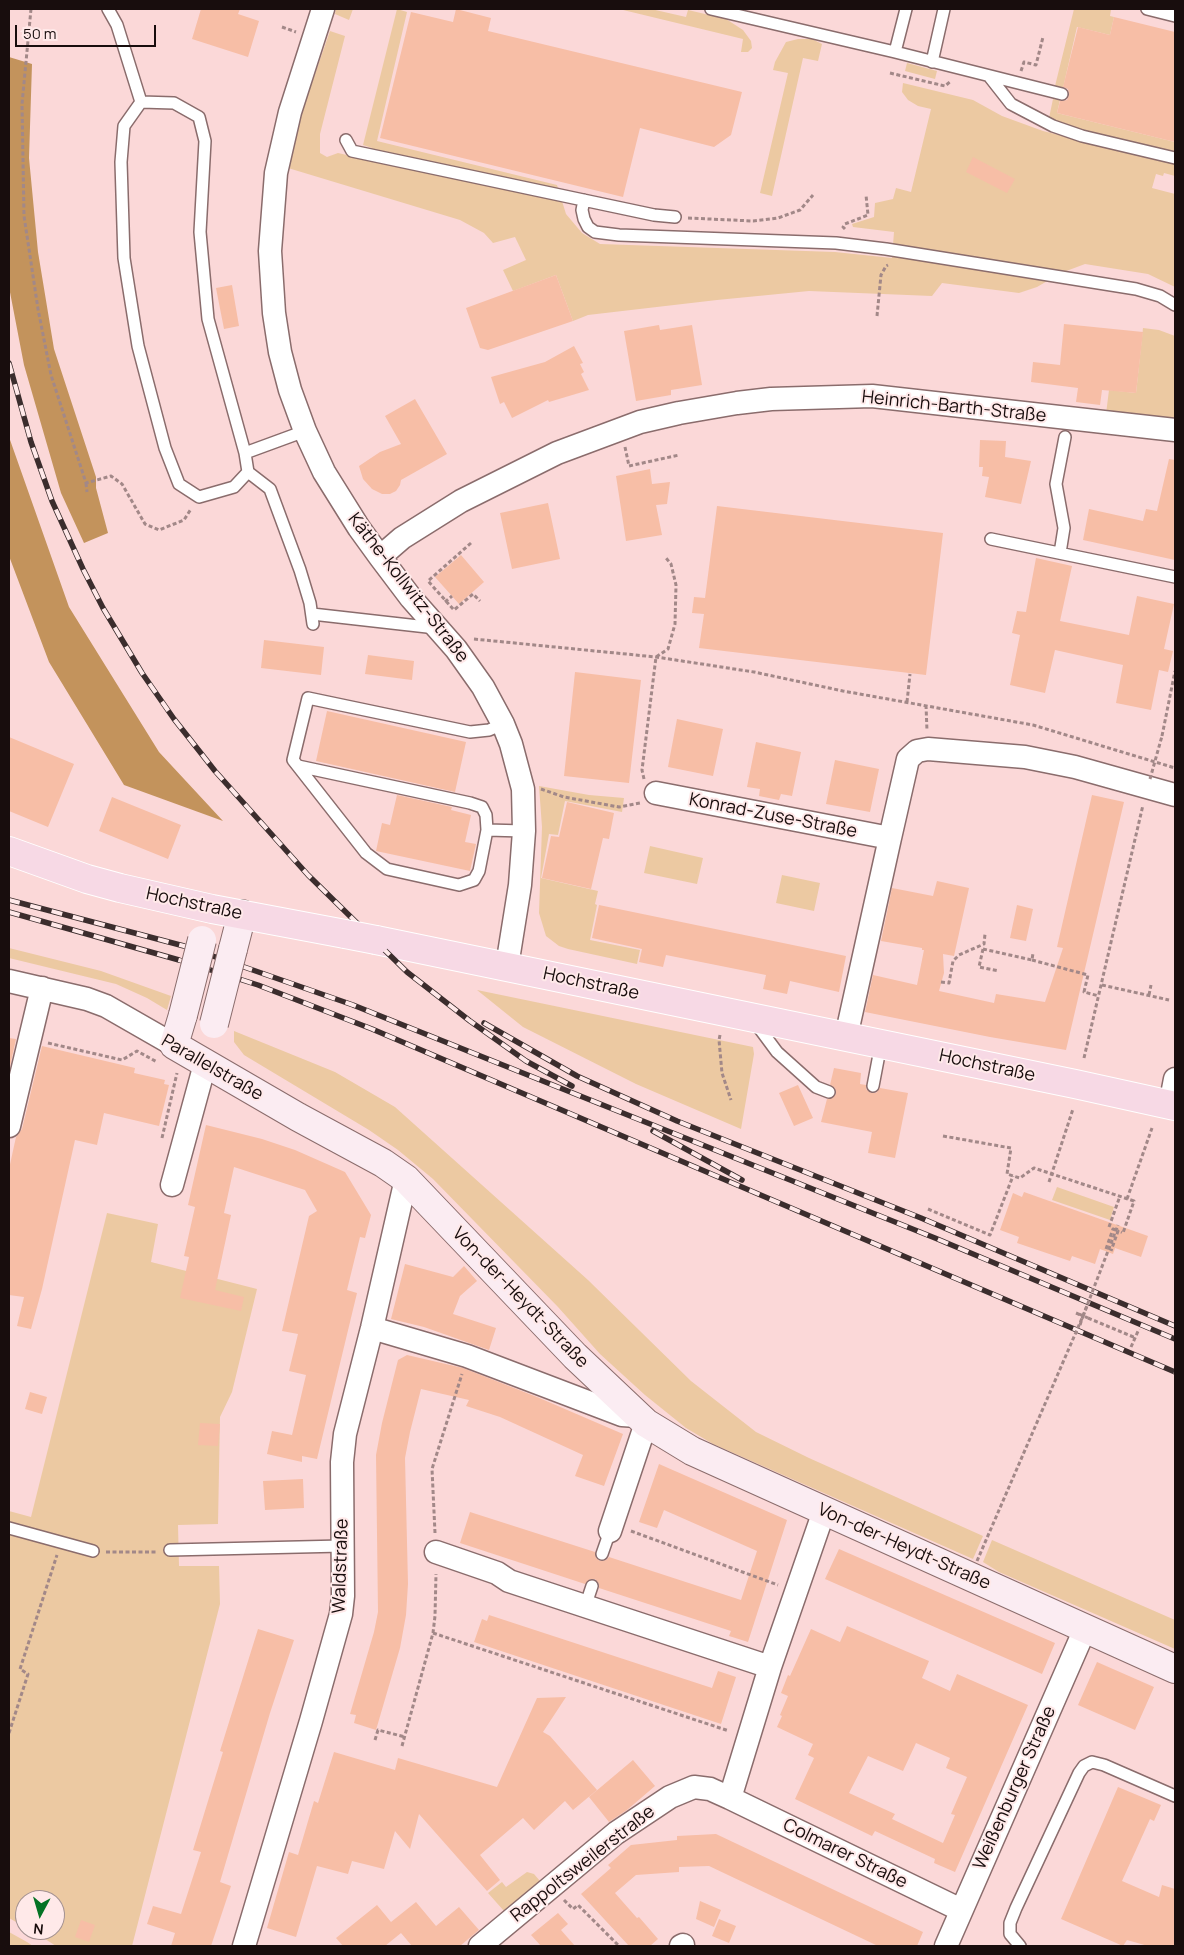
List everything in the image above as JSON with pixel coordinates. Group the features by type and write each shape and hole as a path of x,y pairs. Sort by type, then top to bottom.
{"main road":[{"name":"Hochstraße","path":"9,851 87,879 212,909 420,948 1172,1106"},
{"path":"168,1059 183,1015 212,909"},
{"path":"205,1064 242,914"},
{"name":"Parallelstraße","path":"168,1059 205,1064 383,1163 406,1179"},
{"name":"Von-der-Heydt-Straße","path":"406,1179 575,1356 641,1419 692,1451 1175,1669"}],"street":[{"name":"Käthe-Kollwitz-Straße","path":"323,9 290,112 276,173 270,251 274,313 280,352 290,390 305,431 324,472 380,558 411,598 456,649 483,687 503,724 511,744 523,789 524,831 519,894 507,966"},
{"name":"Heinrich-Barth-Straße","path":"380,558 402,538 461,501 557,453 640,422 737,402 872,396 1175,430"},
{"path":"846,1037 908,759 917,751 928,749 1025,757 1075,767 1175,795"},
{"name":"Konrad-Zuse-Straße","path":"650,785 890,838"},
{"name":"Parallelstraße","path":"9,981 87,999 106,1006 168,1059"},
{"path":"9,1126 42,988"},
{"path":"172,1185 205,1064"},
{"path":"1172,1106 1175,1079"},
{"name":"Waldstraße","path":"244,1946 312,1721 338,1623 343,1596 343,1455 345,1434 372,1328 406,1179"},
{"name":"Von-der-Heydt-Straße","path":"372,1328 467,1356 622,1415 641,1419"},
{"path":"611,1527 641,1419"},
{"path":"730,1798 770,1667 824,1511"},
{"path":"436,1552 497,1573 509,1581 589,1596 770,1667"},
{"name":"Weißenburger Straße","path":"946,1946 1085,1629"},
{"name":"Rappoltsweilerstraße","path":"480,1946 616,1833 670,1796 694,1787 710,1789 730,1798"},
{"name":"Colmarer Straße","path":"730,1798 961,1910"}],"lane":[{"path":"108,9 117,25 141,102"},
{"path":"711,9 895,52 1062,94"},
{"path":"895,52 906,9"},
{"path":"932,62 944,9"},
{"path":"1147,9 1175,16"},
{"path":"989,76 1010,104 1053,126 1082,136 1175,158"},
{"path":"141,102 174,103 199,118 205,141 200,232 208,319 248,472 270,489 300,570 312,619 438,628"},
{"path":"141,102 124,126 121,162 124,258 138,346 165,448 179,484 199,497 234,487 248,472"},
{"path":"346,140 352,151 654,215 675,217"},
{"path":"584,200 582,210 584,219 588,227 595,232 619,235 836,243 886,249 1136,289 1160,296 1175,305"},
{"path":"244,453 305,431"},
{"path":"1060,553 1064,528 1056,484 1066,437"},
{"path":"991,539 1175,577"},
{"path":"298,766 470,803 482,808 486,815 487,830 478,871 474,880 459,884 387,869 366,853 293,760 308,698 470,732 489,730 503,724"},
{"path":"487,830 524,831"},
{"path":"751,1018 777,1052 816,1087 828,1092"},
{"path":"873,1086 881,1044"},
{"path":"602,1554 611,1527"},
{"path":"9,1528 93,1551"},
{"path":"170,1550 342,1546"},
{"path":"1020,1946 1010,1934 1010,1923 1079,1773 1084,1766 1092,1762 1104,1765 1175,1796"}],"path":[{"path":"31,9 22,104 24,216 38,309 51,375 86,483 87,492"},
{"path":"282,28 298,32"},
{"path":"1018,83 1024,62 1036,64 1043,37"},
{"path":"890,73 945,86 964,70"},
{"path":"846,231 843,227 845,224 868,215 866,194"},
{"path":"675,217 753,221 778,218 800,210 813,195"},
{"path":"877,316 881,275 886,266 893,262"},
{"path":"624,447 629,466 679,455"},
{"path":"86,483 111,476 122,484 145,524 159,530 184,520 199,497"},
{"path":"471,543 428,581 454,610 474,594 480,601"},
{"path":"536,788 564,798 619,807 643,802 650,785 642,770 656,657 668,649 675,624 676,586 671,564 666,558"},
{"path":"446,602 452,596"},
{"path":"473,638 656,657 754,672 843,691 1033,725 1175,768"},
{"path":"1150,779 1162,736 1175,671"},
{"path":"907,702 910,674"},
{"path":"926,706 926,724"},
{"path":"1084,1058 1144,799"},
{"path":"986,934 979,967 999,971"},
{"path":"941,982 949,983 954,961 959,955 984,944"},
{"path":"983,949 1088,975 1084,992 1099,996"},
{"path":"1032,960 1033,953"},
{"path":"1102,985 1169,1000"},
{"path":"1149,995 1150,985"},
{"path":"724,1012 719,1040 722,1073 731,1100"},
{"path":"40,1041 122,1060 137,1051 168,1059 177,1072 160,1146 181,1151"},
{"path":"1048,1182 1074,1109"},
{"path":"1127,1199 1152,1128"},
{"path":"942,1136 1011,1148 1007,1174 1020,1178 1034,1168 1134,1201 1123,1233 1121,1232"},
{"path":"1048,1166 1053,1168"},
{"path":"928,1210 990,1235 1013,1176"},
{"path":"1108,1250 1114,1229 1118,1231 1111,1251 1107,1250 1120,1196"},
{"path":"977,1561 1118,1225"},
{"path":"1080,1325 1080,1315 1087,1306"},
{"path":"1080,1315 1136,1338"},
{"path":"1131,1347 1139,1329"},
{"path":"611,1527 782,1587"},
{"path":"9,1733 28,1674 20,1669 61,1543"},
{"path":"93,1551 166,1552 170,1550"},
{"path":"433,1633 563,1674 726,1730"},
{"path":"375,1740 378,1730 405,1737"},
{"path":"566,1902 573,1909 578,1905 618,1946"}],"shaded area":[{"path":"336,9 353,9 349,20 335,14"},
{"path":"397,9 407,12 377,141 557,185 566,214 582,233 600,244 835,252 892,258 894,232 853,227 852,224 874,217 875,203 893,199 896,188 911,192 931,109 918,106 908,100 902,92 903,83 973,100 1002,116 1043,131 1175,164 1175,176 1164,173 1163,176 1156,174 1152,188 1175,194 1175,287 1148,274 1085,264 1061,273 1037,287 1019,293 942,283 932,296 809,291 588,315 573,321 556,275 513,291 503,270 526,260 515,237 493,243 484,233 460,220 288,168 301,114 330,31 345,36 320,134 320,153 327,157 338,153 369,160 372,148 363,145"},
{"path":"619,9 651,9 686,17 688,10 726,19 743,30 751,41 752,48 748,52 741,52 743,39"},
{"path":"1074,9 1111,10 1110,16 1114,17 1110,35 1077,27 1063,88 1055,86"},
{"path":"798,39 812,39 822,44 818,61 803,58 772,196 760,193 788,73 773,70 775,62 786,42"},
{"path":"9,57 32,64 29,158 38,252 54,349 96,477 96,488 108,533 84,543 61,493 24,365 9,287"},
{"path":"907,63 937,71 935,79 905,71"},
{"path":"1053,99 1060,100 1057,113 1175,142 1175,152 1084,131 1059,123 1049,118"},
{"path":"1143,328 1159,330 1175,336 1175,418 1170,420 1106,414 1109,390 1136,393"},
{"path":"9,437 69,607 159,752 223,821 124,785 49,662 9,556"},
{"path":"539,786 589,795 624,798 622,812 565,801 558,835 549,834 541,878 598,891 590,940 640,950 637,964 568,949 559,946 546,936 539,913 542,827"},
{"path":"650,846 703,858 697,884 644,873"},
{"path":"782,875 820,883 814,911 776,903"},
{"path":"9,948 101,971 171,996 167,1010 147,998 116,984 9,958"},
{"path":"477,990 753,1047 754,1054 741,1129 636,1084 523,1027"},
{"path":"234,1031 335,1072 395,1107 588,1280 691,1381 756,1432 809,1458 983,1536 973,1559 713,1444 686,1428 645,1395 600,1354 558,1307 433,1179 398,1150 369,1130 244,1055 234,1042"},
{"path":"1057,1187 1114,1207 1110,1220 1052,1200"},
{"path":"107,1213 158,1224 151,1262 257,1289 232,1392 220,1417 218,1524 178,1525 179,1566 219,1566 220,1604 132,1946 56,1946 47,1940 65,1940 65,1890 15,1890 15,1921 9,1918 9,1511 31,1517"},
{"path":"992,1540 1175,1620 1175,1649 999,1572 983,1562"},
{"path":"527,1872 534,1874 540,1881 504,1911 488,1893 502,1882 506,1887"},
{"path":"9,1932 15,1935 15,1940 23,1940 33,1946 9,1946"}],"building":[{"path":"201,9 240,9 238,14 259,21 248,57 192,39"},
{"path":"456,9 491,18 488,31 742,92 731,135 714,147 640,128 623,197 380,138 411,12 453,22"},
{"path":"1114,17 1175,32 1175,142 1057,113 1060,101 1067,100 1069,95 1068,89 1063,87 1078,27 1110,35"},
{"path":"973,157 1015,179 1007,193 966,172"},
{"path":"556,275 573,321 488,350 480,348 466,308"},
{"path":"232,285 239,326 224,329 216,288"},
{"path":"1064,324 1143,332 1136,393 1102,390 1100,405 1076,402 1078,388 1031,382 1033,362 1060,365"},
{"path":"659,325 660,330 692,325 702,385 671,390 671,395 636,401 624,331"},
{"path":"574,346 583,363 580,364 584,372 581,374 589,390 549,402 548,400 512,418 504,402 500,404 491,377 545,362"},
{"path":"415,399 447,454 401,480 396,491 390,494 382,494 372,489 363,479 359,466 380,452 401,444 385,416"},
{"path":"980,440 1006,441 1005,457 1031,461 1021,504 985,497 989,477 982,476 983,467 979,467"},
{"path":"1169,459 1175,460 1175,560 1083,540 1089,509 1143,521 1146,509 1157,511"},
{"path":"650,469 652,484 670,482 667,504 656,505 662,535 626,541 616,476"},
{"path":"548,503 560,559 512,569 500,513"},
{"path":"717,506 943,533 926,675 699,648 704,614 692,613 694,597 705,598"},
{"path":"461,555 484,582 459,604 435,577"},
{"path":"1036,558 1072,566 1060,621 1129,635 1137,596 1174,604 1164,649 1173,651 1168,672 1159,670 1151,710 1116,703 1123,665 1055,650 1045,693 1010,685 1020,635 1012,633 1017,611 1026,612"},
{"path":"264,640 324,647 321,675 261,668"},
{"path":"368,655 414,661 412,680 365,674"},
{"path":"575,672 641,680 629,783 564,776"},
{"path":"327,711 466,742 455,792 316,761"},
{"path":"677,719 723,729 713,776 668,767"},
{"path":"9,737 74,764 48,827 9,811"},
{"path":"756,742 801,752 792,796 781,794 779,800 759,796 760,789 747,787"},
{"path":"835,760 879,769 870,812 826,804"},
{"path":"397,795 452,807 451,810 471,815 465,842 476,844 470,871 376,851 382,823 390,825"},
{"path":"1092,795 1124,802 1066,1050 865,1012 873,975 917,985 924,950 922,948 881,941 892,888 933,896 937,881 969,888 954,956 943,954 944,973 939,991 994,1003 996,994 1045,1002 1063,948 1057,947"},
{"path":"112,797 181,825 168,859 99,831"},
{"path":"567,802 614,813 609,839 603,838 591,889 542,878 551,836 559,837"},
{"path":"599,905 846,956 839,992 790,981 787,994 763,989 766,975 666,955 663,967 639,962 642,949 592,938"},
{"path":"1017,905 1033,909 1026,941 1010,938"},
{"path":"9,1038 16,1039 9,1071"},
{"path":"42,1046 135,1068 134,1073 165,1080 164,1084 169,1085 159,1126 104,1113 97,1145 75,1140 42,1289 31,1329 17,1326 24,1297 9,1295 9,1169 16,1137 22,1129"},
{"path":"834,1068 861,1073 860,1084 866,1085 866,1089 871,1093 876,1093 880,1088 908,1093 895,1158 868,1153 872,1132 821,1122 827,1099 833,1098 836,1094 835,1088 830,1085"},
{"path":"798,1085 813,1118 794,1126 779,1093"},
{"path":"206,1125 262,1139 295,1150 345,1172 371,1215 365,1238 360,1237 347,1290 357,1293 317,1459 302,1456 302,1462 267,1454 272,1431 292,1435 306,1375 289,1371 298,1334 282,1331 309,1216 317,1211 305,1190 234,1167 224,1213 231,1215 215,1290 244,1297 241,1311 180,1298 189,1257 184,1256 195,1207 188,1205"},
{"path":"1024,1192 1148,1236 1141,1257 1115,1248 1113,1254 1100,1249 1095,1264 1072,1256 1070,1261 1017,1243 1019,1237 1000,1230 1013,1193 1022,1197"},
{"path":"405,1264 453,1277 464,1266 477,1281 460,1296 453,1314 496,1328 489,1350 424,1327 391,1319"},
{"path":"407,1355 463,1368 623,1434 604,1486 575,1476 583,1455 500,1417 466,1406 469,1400 421,1389 405,1458 408,1584 406,1615 400,1648 376,1730 354,1723 356,1715 350,1714 378,1612 376,1455 398,1360"},
{"path":"30,1392 47,1397 42,1414 25,1409"},
{"path":"200,1423 220,1424 218,1446 198,1445"},
{"path":"659,1464 787,1520 748,1642 729,1636 731,1631 599,1588 599,1584 595,1579 590,1579 585,1584 460,1543 470,1512 595,1552 596,1558 600,1561 606,1560 609,1557 741,1600 757,1551 664,1510 657,1528 639,1522"},
{"path":"303,1479 304,1508 265,1510 263,1481"},
{"path":"839,1549 1055,1643 1042,1674 825,1579"},
{"path":"489,1615 712,1688 718,1671 736,1677 721,1724 474,1642 482,1619 487,1621"},
{"path":"847,1626 929,1661 922,1678 950,1691 957,1674 1028,1705 955,1872 934,1863 935,1859 875,1831 872,1836 795,1799 814,1758 808,1755 813,1744 777,1727 788,1696 781,1693 811,1629 840,1642","holes":["916,1743 950,1758 946,1768 967,1777 951,1814 955,1815 943,1843 892,1819 895,1814 849,1793 868,1756 903,1771"]},
{"path":"258,1629 294,1640 270,1713 220,1882 231,1886 211,1946 171,1946 175,1933 147,1924 153,1906 181,1914 201,1852 193,1850 223,1752 220,1751"},
{"path":"1097,1662 1154,1687 1135,1730 1078,1705"},
{"path":"566,1697 543,1732 550,1736 597,1790 573,1810 565,1801 534,1830 523,1818 480,1855 500,1880 487,1891 419,1814 410,1849 395,1831 384,1869 352,1861 348,1874 317,1866 296,1937 267,1928 289,1852 298,1855 314,1801 318,1803 334,1752 395,1770 398,1758 497,1787 537,1698"},
{"path":"633,1760 655,1786 627,1810 609,1822 589,1797"},
{"path":"1118,1787 1161,1805 1154,1821 1150,1819 1122,1881 1159,1897 1162,1885 1175,1889 1175,1946 1148,1946 1127,1940 1123,1946 1061,1919"},
{"path":"716,1834 923,1932 917,1946 878,1946 709,1866 679,1867 679,1872 636,1875 615,1893 658,1939 650,1946 629,1946 581,1894 611,1868 608,1865 631,1845 677,1840 677,1836"},
{"path":"700,1901 721,1910 714,1927 696,1919"},
{"path":"416,1902 436,1926 459,1907 479,1930 460,1946 412,1946 401,1933 385,1946 343,1946 336,1938 377,1905 391,1922"},
{"path":"558,1913 568,1924 561,1930 575,1946 541,1946 531,1935"},
{"path":"719,1919 736,1926 729,1943 712,1936"},
{"path":"81,1920 95,1925 89,1942 75,1937"}],"railway":[{"path":"9,363 31,442 52,501 83,569 103,608 142,673 174,719 215,771 308,875 407,972 470,1021 526,1061 572,1086"},
{"path":"9,900 184,946 353,1005 935,1238 1175,1339"},
{"path":"9,912 179,960 258,985 372,1029 1175,1372"},
{"path":"484,1023 577,1076 677,1121 921,1218 1175,1326"},
{"path":"653,1131 742,1180"}]}
